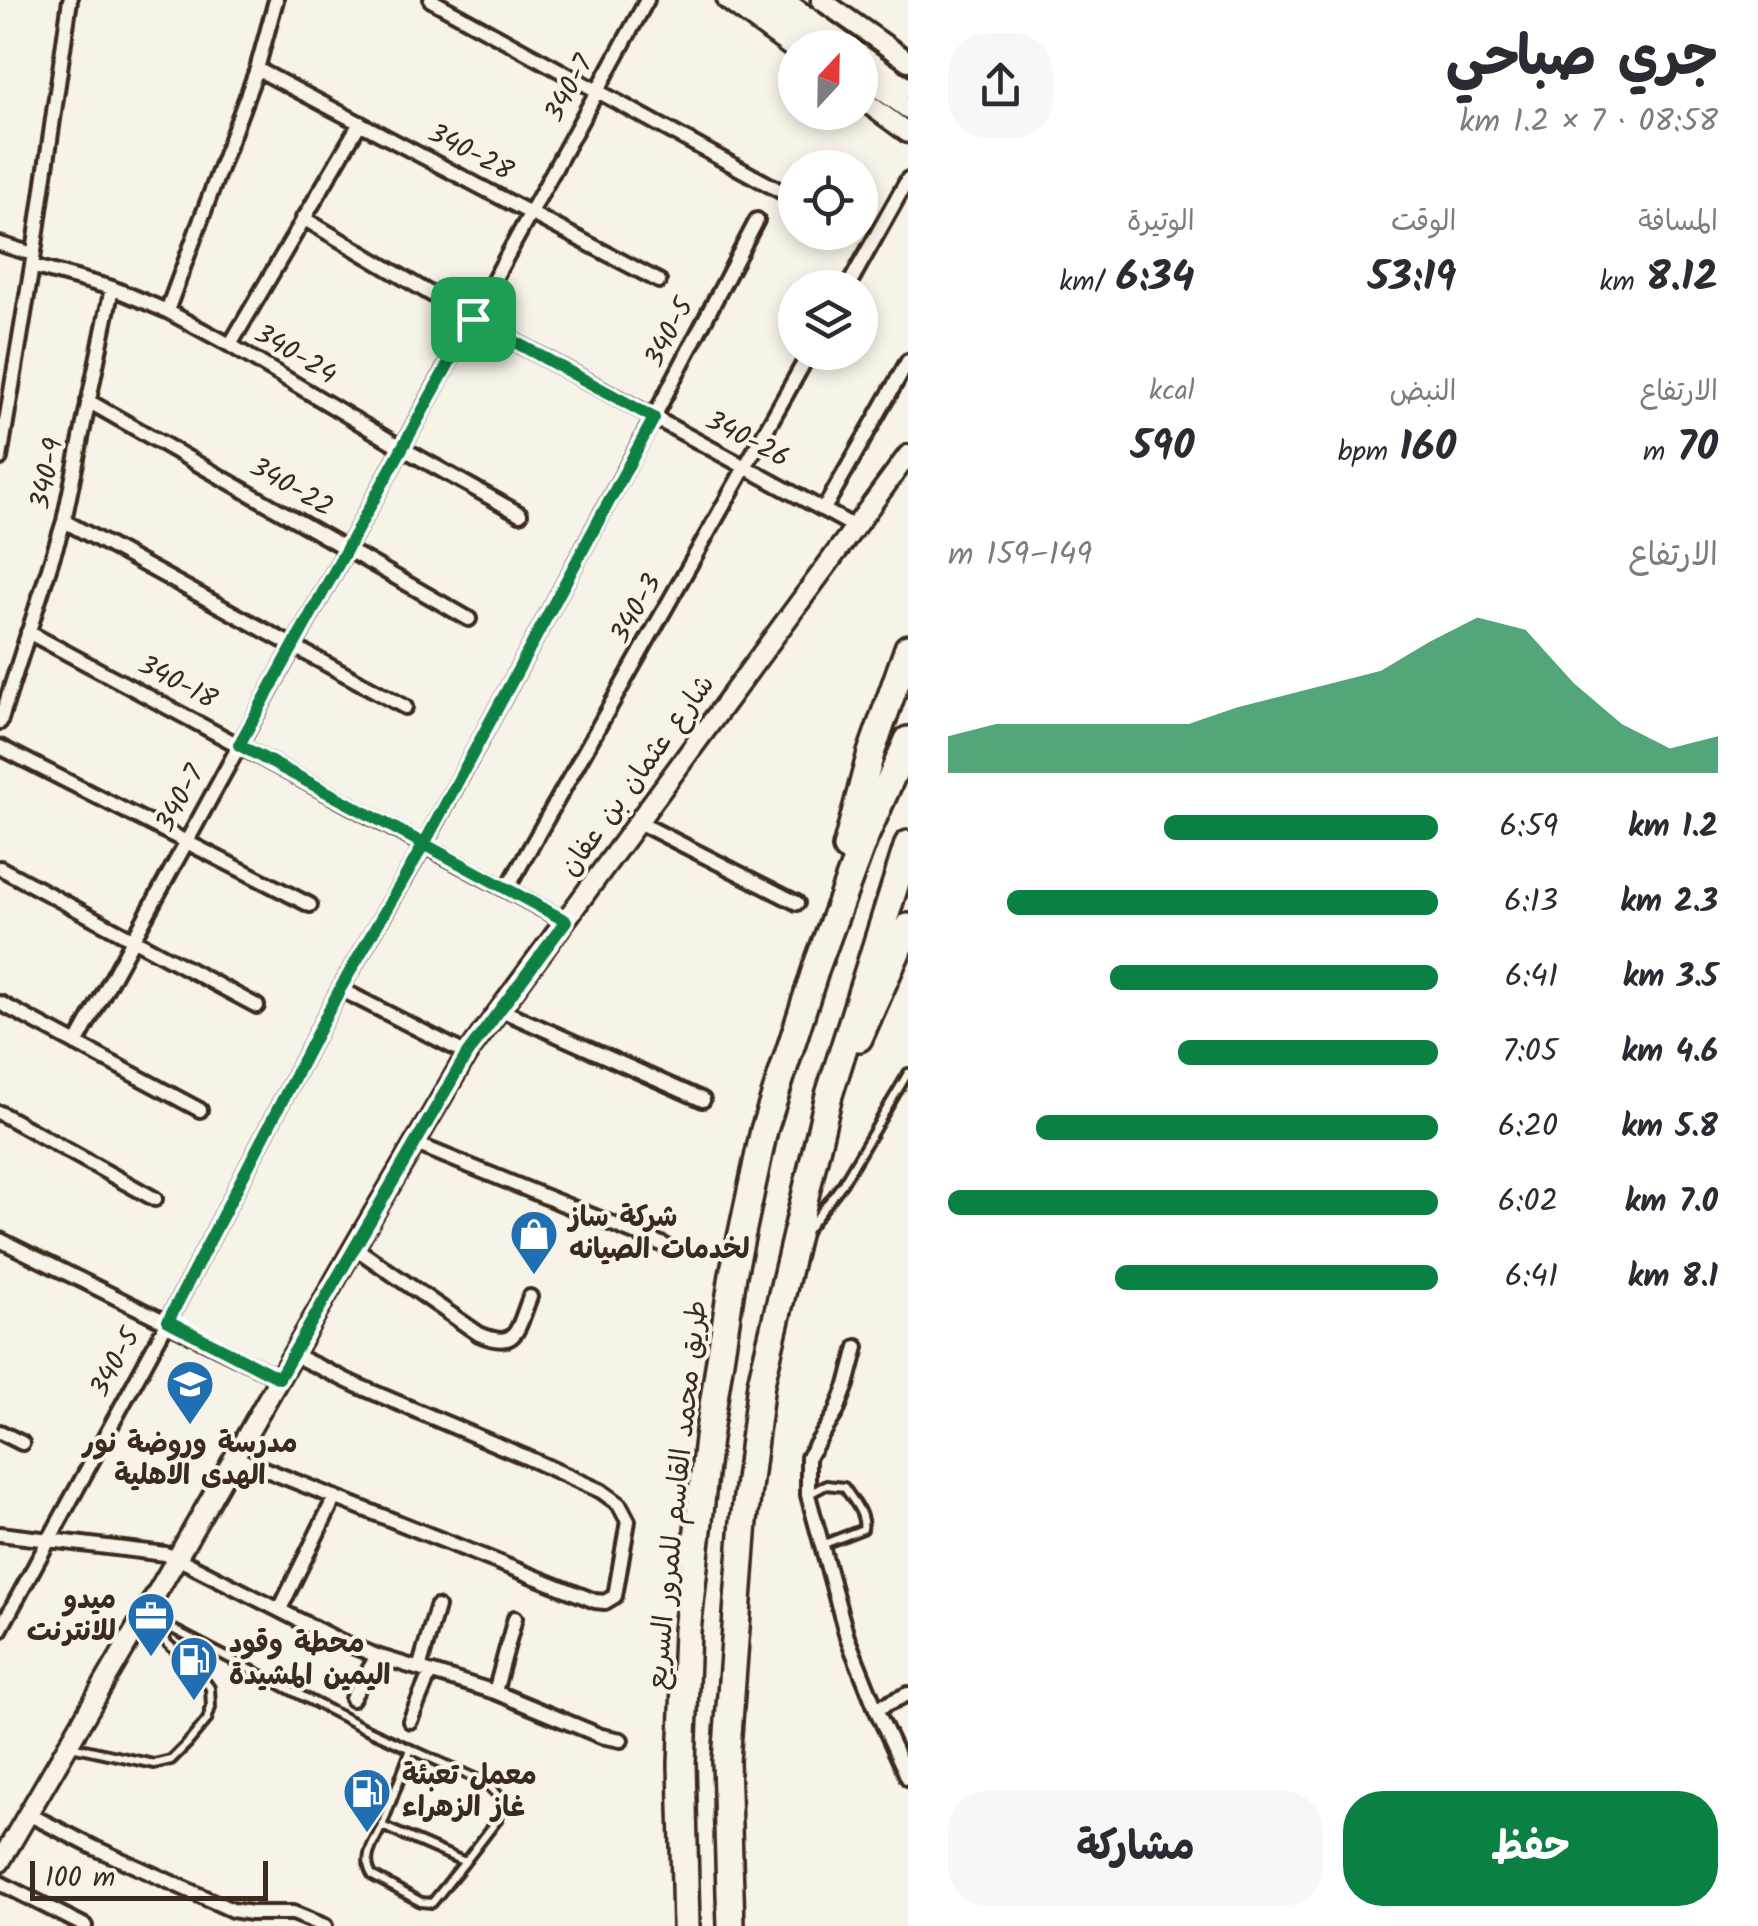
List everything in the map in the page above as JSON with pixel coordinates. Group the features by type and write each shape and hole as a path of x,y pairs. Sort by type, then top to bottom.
{"highway":[{"path":"817,965 871,753 908,648"},
{"name":"طريق محمد القاسم للمرور السريع","path":"686,1926 682,1764 687,1631 708,1438 733,1275 764,1130 817,965 864,839 908,740"},
{"path":"731,1926 726,1762 742,1540 761,1383 829,1095 908,844"},
{"path":"829,1095 869,1018 908,926"}],"street":[{"path":"0,458 70,0"},
{"path":"166,311 257,69 276,0"},
{"path":"431,0 778,190"},
{"name":"340-7","path":"76,1044 646,0"},
{"path":"727,0 778,38"},
{"path":"756,0 797,30"},
{"path":"784,0 826,30"},
{"path":"821,0 908,61"},
{"path":"878,67 908,88"},
{"name":"340-28","path":"257,69 659,282"},
{"path":"878,88 908,109"},
{"path":"878,111 908,133"},
{"path":"230,344 360,123"},
{"path":"878,232 908,179"},
{"name":"340-26","path":"303,218 473,319 855,528"},
{"name":"340-5","path":"0,1630 168,1321 340,989 424,844 757,220"},
{"name":"340-24","path":"0,244 166,311 230,344 520,514"},
{"name":"340-9","path":"0,722 64,520 112,288"},
{"path":"824,509 908,362"},
{"name":"340-3","path":"507,889 800,370"},
{"name":"340-22","path":"88,401 469,619"},
{"name":"شارع عثمان بن عفان","path":"0,1862 150,1618 177,1558 467,1054 908,455"},
{"path":"64,520 405,707"},
{"name":"340-18","path":"28,632 566,921"},
{"path":"0,747 310,905"},
{"path":"638,822 797,902"},
{"path":"0,868 257,1006"},
{"path":"340,989 467,1054"},
{"path":"0,1004 200,1110"},
{"path":"500,1010 703,1100"},
{"path":"0,1114 155,1199"},
{"path":"416,1144 664,1245"},
{"path":"0,1240 279,1378"},
{"path":"354,1247 479,1334 498,1342 514,1335 530,1298"},
{"path":"857,1346 836,1413 808,1457 808,1495 847,1637 908,1778"},
{"path":"234,1457 596,1601 606,1602 616,1596 628,1521 619,1504 600,1491 292,1354"},
{"path":"0,1432 22,1443"},
{"path":"280,1609 335,1497"},
{"path":"0,1534 165,1554 340,1641 494,1692 601,1736 621,1740"},
{"path":"410,1720 437,1607"},
{"path":"494,1692 515,1618"},
{"path":"352,1699 377,1656"},
{"path":"876,1709 908,1694"},
{"path":"28,1814 232,1910 272,1920 293,1914 325,1926"},
{"path":"0,1883 85,1926"}],"lane":[{"path":"792,1251 843,1183 908,1073"},
{"path":"808,1495 826,1485 844,1486 863,1516 863,1529 821,1546"},
{"path":"68,1746 154,1764 170,1760 206,1720 211,1706 210,1688 150,1618"},
{"path":"150,1618 362,1727 486,1783 504,1800 498,1819 432,1903 421,1902 372,1876 366,1860 412,1750"},
{"path":"382,1826 465,1862"}],"place":[{"name":"شركة ساز لخدمات الصيانه","path":"534,1276"},
{"name":"مدرسة وروضة نور الهدى الاهلية","path":"190,1426"},
{"name":"ميدو للانترنت","path":"151,1658"},
{"name":"محطة وقود اليمين المشيدة","path":"194,1702"},
{"name":"معمل تعبئة غاز الزهراء","path":"367,1834"}],"route":[{"path":"473,319 239,745 424,844 340,989 168,1321 279,1378 467,1054 566,921 424,844 654,418 473,319"}]}
